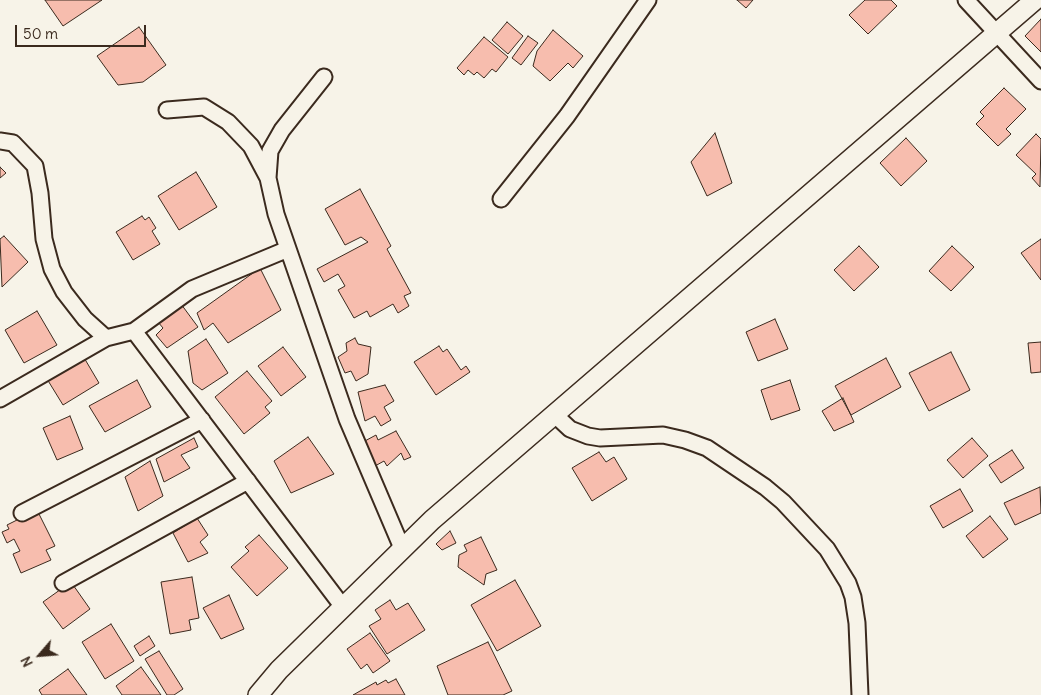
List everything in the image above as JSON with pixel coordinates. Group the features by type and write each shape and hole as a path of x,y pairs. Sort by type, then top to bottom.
{"street":[{"path":"501,199 567,116 648,0"},
{"path":"966,0 995,34 1041,81"},
{"path":"258,695 343,607 432,520 555,416 1035,0"},
{"path":"268,178 270,151 282,130 324,77"},
{"path":"167,110 204,107 228,122 251,146 268,178 276,214 347,419 402,548"},
{"path":"0,141 13,142 35,166 40,193 44,239 52,270 64,292 85,319 106,338"},
{"path":"0,399 106,338 134,331 192,289 288,249"},
{"path":"134,331 343,607"},
{"path":"555,416 570,429 588,436 600,438 664,435 692,442 707,448 740,469 783,502 827,549 848,584 853,597 857,624 860,695"},
{"path":"22,513 202,420"},
{"path":"63,583 248,481"}],"building":[{"path":"45,0 102,0 63,26"},
{"path":"737,0 753,0 746,8"},
{"path":"865,0 891,0 897,6 868,34 849,15"},
{"path":"1041,19 1041,52 1025,36"},
{"path":"507,22 523,36 508,54 492,40"},
{"path":"139,27 166,65 143,82 118,85 97,56"},
{"path":"553,30 583,56 573,68 568,63 550,81 533,66 537,51"},
{"path":"528,36 538,43 521,65 512,58"},
{"path":"484,37 508,57 496,72 492,69 484,78 477,72 474,75 468,70 464,75 457,68"},
{"path":"1004,88 1026,109 1006,129 1011,134 998,146 976,124 984,116 980,112"},
{"path":"715,133 732,183 707,196 691,162"},
{"path":"1036,134 1041,139 1040,187 1032,178 1036,174 1016,155"},
{"path":"906,138 927,161 901,186 880,163"},
{"path":"0,167 6,173 0,178"},
{"path":"196,172 217,207 179,230 158,196"},
{"path":"360,189 391,246 387,249 411,293 404,296 409,306 398,313 393,304 370,317 367,311 354,318 338,290 345,286 338,274 324,282 317,269 368,242 361,237 345,245 325,209"},
{"path":"142,216 145,220 149,217 156,228 152,231 160,244 133,260 116,232"},
{"path":"4,236 28,262 2,287 0,239"},
{"path":"1041,239 1041,280 1021,253"},
{"path":"859,246 879,267 854,291 834,270"},
{"path":"952,246 974,267 951,291 929,271"},
{"path":"260,268 281,310 228,343 213,323 204,330 197,313"},
{"path":"181,304 198,327 167,348 156,335 163,328 158,322"},
{"path":"37,311 57,345 24,363 5,330"},
{"path":"775,319 788,349 758,361 746,332"},
{"path":"355,338 358,344 371,347 368,374 356,381 351,371 345,373 338,357 347,351 346,343"},
{"path":"206,339 228,373 202,390 193,383 188,351"},
{"path":"1041,342 1041,372 1031,373 1028,343"},
{"path":"439,346 443,352 447,349 461,370 466,366 470,372 436,395 414,362"},
{"path":"283,347 306,377 281,396 258,366"},
{"path":"951,352 970,390 929,411 909,373"},
{"path":"83,356 99,383 63,405 47,379"},
{"path":"886,358 901,387 851,415 835,386"},
{"path":"247,371 272,401 265,407 270,413 244,434 215,397"},
{"path":"137,380 151,407 105,432 89,406"},
{"path":"790,380 800,410 771,420 761,390"},
{"path":"385,385 394,401 384,407 391,420 381,426 375,416 365,421 358,392"},
{"path":"843,398 854,422 834,431 822,411"},
{"path":"70,416 83,449 57,460 43,428"},
{"path":"396,431 411,457 404,460 401,453 387,466 384,461 375,466 363,442 376,435 378,440"},
{"path":"308,437 334,474 291,493 274,461"},
{"path":"194,438 198,447 181,455 190,468 164,482 156,459"},
{"path":"972,438 988,456 963,478 947,460"},
{"path":"1012,450 1024,468 1001,483 989,465"},
{"path":"599,452 606,462 614,457 627,479 592,501 572,468"},
{"path":"150,461 163,496 138,511 125,477"},
{"path":"1040,487 1041,513 1015,525 1004,503"},
{"path":"960,489 973,511 943,528 930,506"},
{"path":"37,510 55,546 46,550 51,560 21,573 13,554 20,551 14,539 7,543 2,532 9,529 7,525"},
{"path":"990,516 1008,539 983,558 966,536"},
{"path":"197,518 208,535 200,542 208,553 188,562 173,533"},
{"path":"450,531 456,543 442,550 436,544"},
{"path":"259,535 288,568 257,596 231,567 249,551 245,547"},
{"path":"481,537 497,570 486,574 484,585 458,567 459,555 467,551 464,545"},
{"path":"192,577 199,618 189,620 191,630 170,634 161,582"},
{"path":"515,580 541,626 497,651 471,605"},
{"path":"71,582 90,609 63,629 43,602"},
{"path":"229,595 244,629 221,639 203,608"},
{"path":"390,600 396,610 408,603 425,630 387,654 369,626 381,619 375,610"},
{"path":"111,624 134,661 105,679 82,642"},
{"path":"370,633 390,661 373,673 367,664 361,669 347,649"},
{"path":"149,636 155,646 140,656 134,646"},
{"path":"488,642 512,691 503,695 448,695 437,666"},
{"path":"159,651 183,689 174,695 167,695 145,659"},
{"path":"141,667 161,695 122,695 116,686"},
{"path":"68,669 87,695 42,695 39,690"},
{"path":"396,679 405,695 353,695 376,682 377,685 386,680 388,683"}]}
